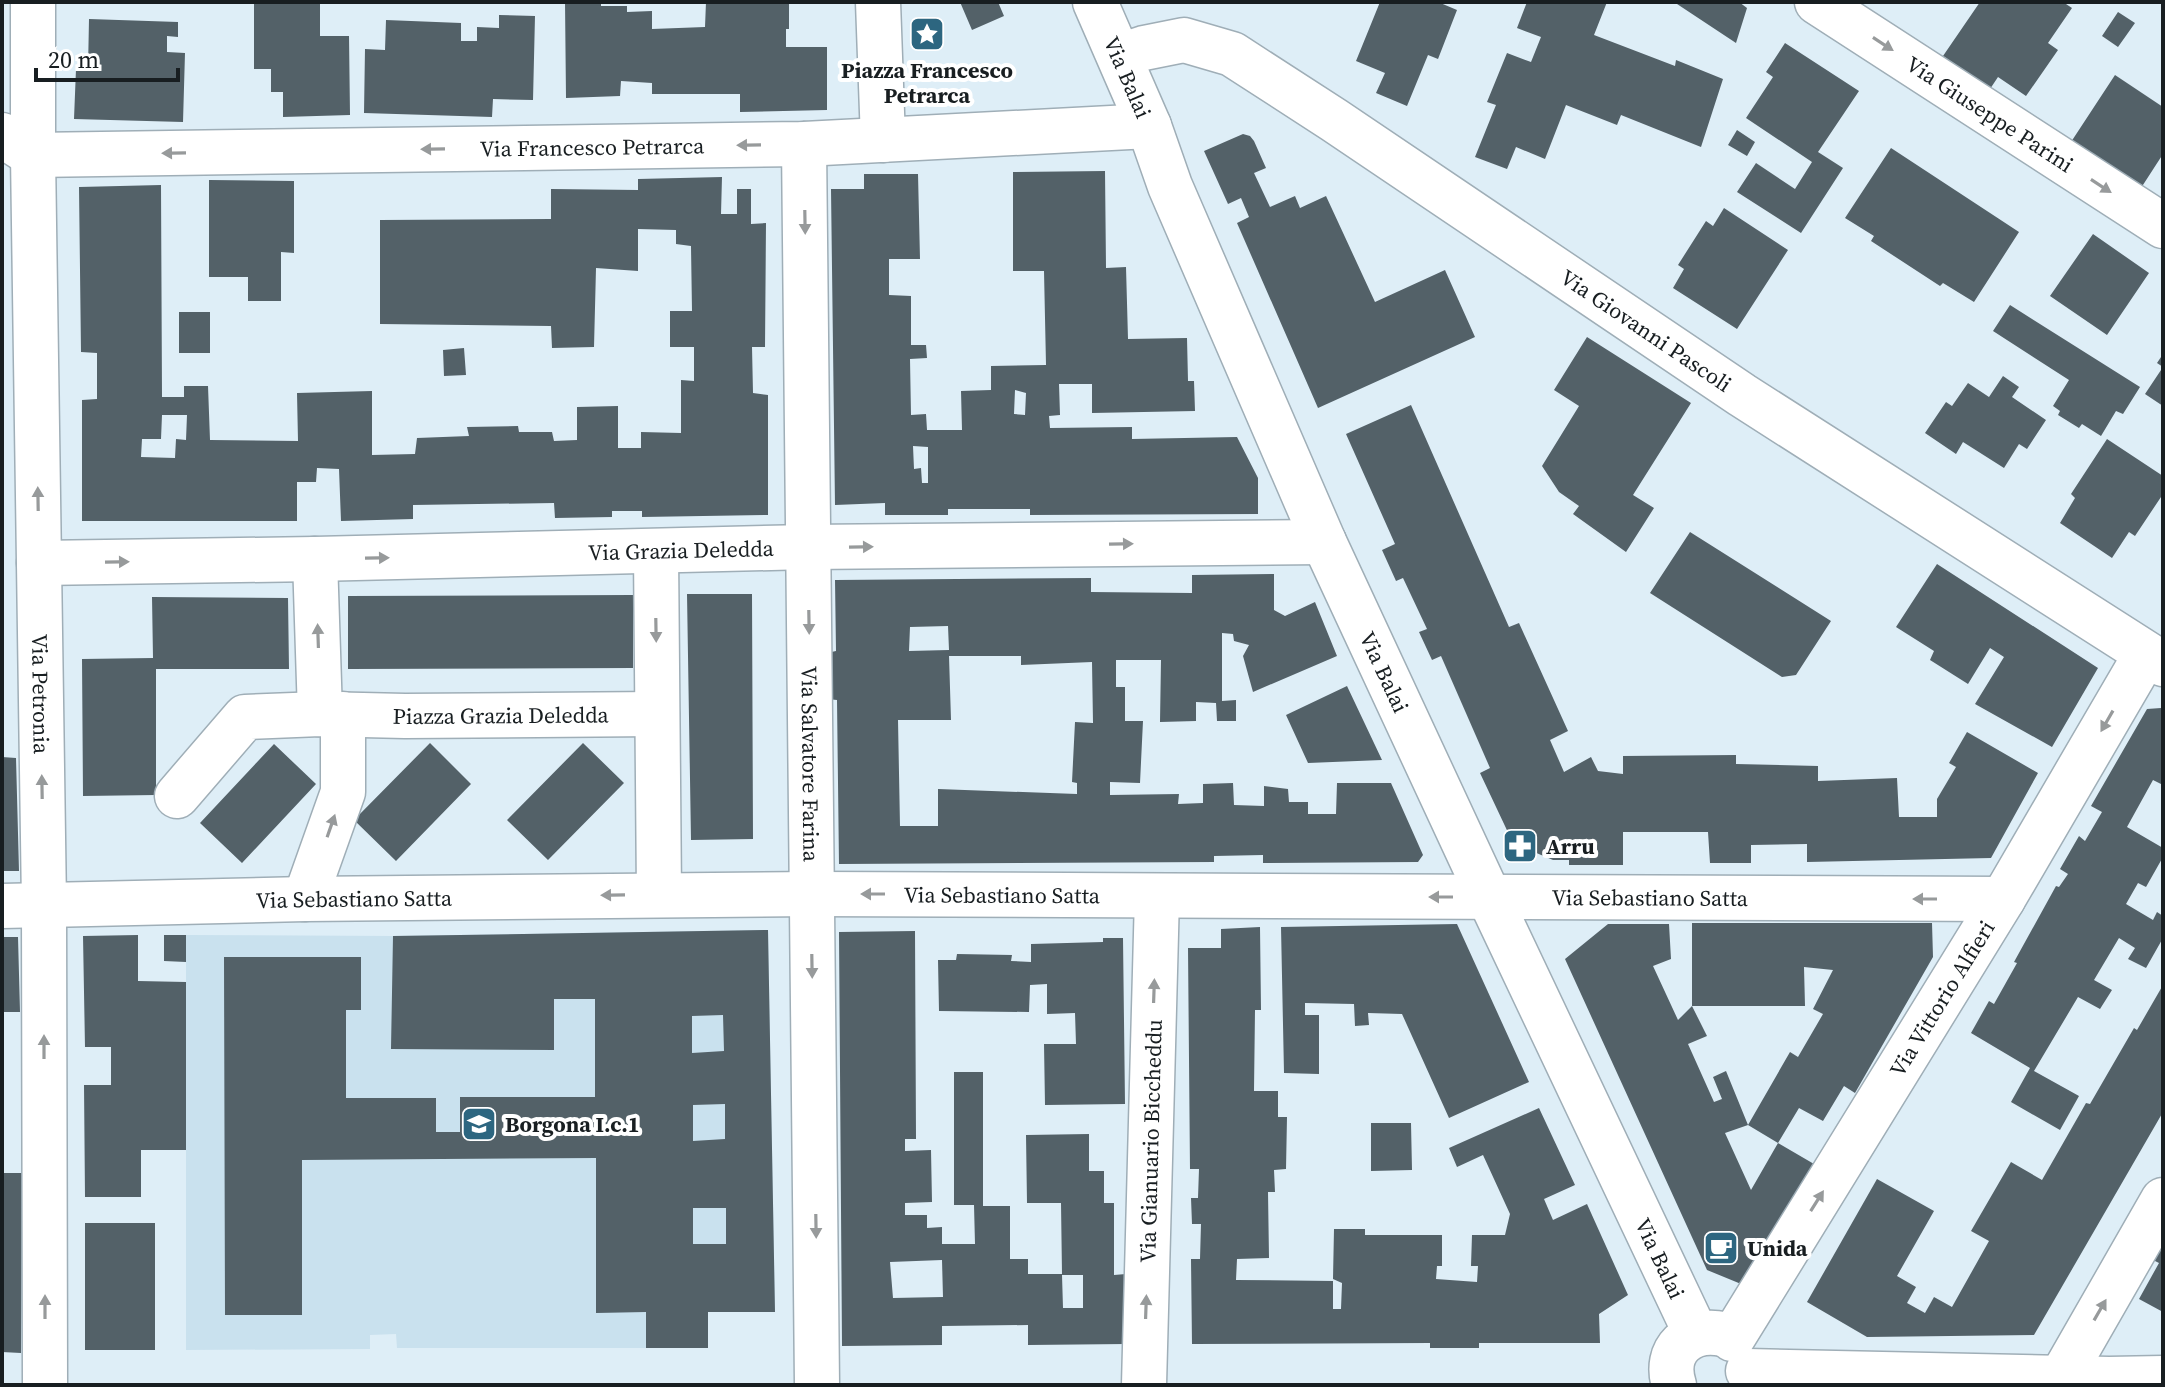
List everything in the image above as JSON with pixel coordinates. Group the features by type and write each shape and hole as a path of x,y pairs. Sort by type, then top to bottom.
{"street":[{"name":"Via Petronia","path":"33,2 18,145 39,563 23,905 45,1385"},
{"path":"878,2 883,140"},
{"name":"Via Balai","path":"1095,2 1149,126 1170,186 1324,542 1489,897 1731,1357"},
{"name":"Via Giuseppe Parini","path":"1817,2 2163,226"},
{"name":"Via Giovanni Pascoli","path":"1120,56 1184,40 1232,54 1742,395 2155,659"},
{"name":"Via Francesco Petrarca","path":"18,145 804,144 1149,126"},
{"name":"Via Salvatore Farina","path":"804,144 817,1385"},
{"name":"Via Grazia Deledda","path":"39,563 808,547 1324,542"},
{"path":"656,552 659,895"},
{"path":"305,899 343,792 315,559"},
{"name":"Via Vittorio Alfieri","path":"1731,1357 2003,899 2155,659"},
{"name":"Piazza Grazia Deledda","path":"177,796 245,717 657,714"},
{"name":"Via Sebastiano Satta","path":"23,905 812,894 2003,899"},
{"name":"Via Gianuario Biccheddu","path":"1144,1385 1157,896"},
{"path":"2061,1378 2163,1200"},
{"path":"1674,1385 1670,1371 1677,1348 1686,1339 1731,1357 2109,1382 2163,1378"}],"shaded area":[{"name":"Borgona I.c.1","path":"768,930 775,1312 708,1312 708,1348 397,1348 396,1334 370,1335 370,1349 186,1350 186,935 393,936"}],"building":[{"path":"254,2 320,4 320,36 349,36 350,115 283,117 283,92 271,92 271,69 254,69"},
{"path":"565,2 601,2 601,6 627,6 627,12 652,11 652,29 705,27 706,2 789,2 786,47 827,47 827,110 740,112 740,94 652,94 652,83 621,81 620,96 566,98"},
{"path":"960,2 998,2 1004,16 972,30"},
{"path":"1380,2 1438,2 1457,10 1438,59 1428,55 1407,106 1376,93 1385,73 1356,61"},
{"path":"1527,2 1607,2 1594,35 1675,66 1676,60 1723,79 1701,147 1621,115 1617,125 1566,105 1545,159 1516,147 1507,169 1475,157 1496,105 1487,102 1507,53 1531,62 1541,37 1517,28"},
{"path":"1674,2 1739,2 1747,8 1736,43"},
{"path":"1980,2 2063,2 2072,8 2048,43 2058,50 2026,96 1998,77 1990,89 1943,56"},
{"path":"2118,12 2135,23 2118,47 2102,36"},
{"path":"499,15 535,16 533,100 493,99 492,117 364,113 365,49 385,50 386,20 461,23 461,41 477,41 477,27 499,28"},
{"path":"89,19 178,22 178,37 167,36 167,52 185,53 183,122 74,119 76,69 88,70"},
{"path":"1785,43 1859,91 1818,152 1843,168 1801,233 1737,192 1756,163 1795,189 1812,162 1746,118 1773,77 1766,72"},
{"path":"2115,75 2163,107 2163,154 2141,188 2071,142"},
{"path":"1737,130 1755,142 1747,156 1728,145"},
{"path":"1243,134 1254,141 1266,168 1254,173 1270,207 1295,196 1300,208 1326,196 1375,302 1445,270 1475,337 1318,408 1237,223 1249,217 1241,198 1228,204 1204,151"},
{"path":"1891,148 2019,232 1974,302 1943,283 1940,286 1871,241 1874,236 1845,218"},
{"path":"1105,171 1106,268 1126,267 1128,339 1187,338 1188,381 1194,381 1195,411 1092,413 1092,384 1059,384 1060,415 1049,416 1050,428 1132,427 1132,439 1237,437 1258,478 1258,514 1030,515 1030,509 948,509 948,515 885,515 885,503 835,505 831,189 864,189 864,174 918,174 920,259 889,259 889,295 911,296 911,345 926,345 927,358 910,359 911,415 926,414 927,430 962,430 961,391 991,390 991,366 1046,365 1044,271 1013,271 1013,172","holes":["1015,390 1026,393 1025,415 1014,414","913,446 928,447 928,483 922,483 921,468 914,469"]},
{"path":"722,177 721,214 737,214 737,189 751,189 751,224 766,223 765,347 752,347 753,393 768,395 768,515 642,517 642,511 612,511 612,517 555,518 554,503 413,505 413,519 341,521 339,469 317,468 316,482 297,482 297,521 82,521 82,400 97,399 97,353 81,352 79,187 161,185 162,397 184,397 184,386 208,386 210,440 298,441 297,393 372,391 372,455 415,454 417,438 469,436 467,427 518,426 519,432 552,432 554,441 577,440 577,407 618,406 618,448 641,448 641,432 681,433 681,380 694,381 694,347 670,347 670,311 692,311 691,246 676,244 676,230 638,229 638,271 596,268 594,347 552,348 551,326 380,324 380,220 551,219 551,189 638,190 638,179","holes":["162,415 187,415 186,440 176,439 175,458 141,457 142,439 161,439"]},
{"path":"209,180 294,181 294,253 281,252 281,301 248,301 248,277 209,277"},
{"path":"1724,208 1788,250 1737,329 1673,288 1684,269 1678,265 1706,221 1713,226"},
{"path":"2093,234 2149,273 2107,335 2050,296"},
{"path":"2010,305 2140,387 2123,414 2116,411 2101,436 2082,424 2079,428 2058,415 2060,411 2053,406 2069,380 1993,331"},
{"path":"179,312 210,312 210,353 179,353"},
{"path":"1587,337 1691,403 1633,495 1654,508 1626,552 1573,514 1579,506 1559,492 1542,466 1579,406 1554,390"},
{"path":"464,348 466,375 444,376 443,350"},
{"path":"2163,367 2163,406 2145,394"},
{"path":"2003,376 2019,387 2012,397 2046,420 2027,449 2019,444 2004,468 1963,442 1956,454 1925,433 1946,402 1952,406 1968,383 1989,397"},
{"path":"1411,405 1509,627 1519,623 1568,731 1550,740 1564,772 1591,757 1598,771 1623,774 1623,756 1736,755 1736,764 1818,766 1818,781 1897,778 1899,817 1937,817 1937,799 1956,767 1949,763 1967,732 2038,773 1991,858 1807,862 1807,844 1751,845 1751,863 1710,863 1708,832 1623,832 1623,865 1569,865 1569,860 1553,860 1513,843 1480,773 1490,768 1441,656 1432,660 1419,632 1427,629 1403,578 1396,581 1382,550 1395,544 1346,434"},
{"path":"2107,439 2163,476 2163,494 2135,536 2129,532 2112,558 2060,523 2075,498 2071,494"},
{"path":"1690,532 1831,621 1796,675 1782,677 1650,593"},
{"path":"1937,564 2098,668 2052,747 1975,704 2004,657 1990,648 1968,684 1930,660 1934,651 1896,627"},
{"path":"1274,574 1274,610 1285,616 1315,602 1337,656 1253,692 1243,656 1249,645 1234,641 1233,634 1222,633 1222,701 1236,700 1236,721 1217,721 1216,703 1196,702 1196,721 1160,722 1161,660 1116,660 1116,687 1125,687 1125,721 1143,721 1140,783 1110,782 1110,795 1179,794 1178,804 1203,803 1203,784 1233,783 1234,805 1264,806 1264,786 1288,789 1289,802 1308,802 1308,814 1336,814 1337,783 1391,783 1423,855 1418,862 1263,863 1263,855 1214,856 1214,862 839,864 837,700 827,699 827,653 836,651 835,580 1091,578 1091,592 1192,593 1192,575","holes":["948,626 949,650 909,651 910,627","949,656 1021,656 1021,665 1092,662 1093,723 1075,722 1072,782 1077,783 1077,794 938,789 938,826 900,826 898,720 951,720"]},
{"path":"687,594 752,594 753,839 691,840"},
{"path":"633,595 633,668 348,669 348,596"},
{"path":"152,597 288,598 289,669 156,669 156,795 83,796 82,659 153,658"},
{"path":"1347,686 1382,760 1308,763 1286,715"},
{"path":"2161,708 2163,785 2153,780 2127,827 2163,848 2163,857 2146,887 2138,883 2126,904 2153,920 2157,912 2163,916 2163,938 2146,968 2128,959 2135,948 2119,938 2094,980 2112,990 2100,1009 2078,997 2034,1071 2079,1096 2060,1130 2011,1102 2030,1068 1971,1033 1989,1001 1994,1004 2056,886 2059,887 2068,874 2060,869 2079,836 2085,841 2102,812 2091,806 2147,709"},
{"path":"430,743 471,784 396,861 354,820"},
{"path":"583,743 624,783 548,860 507,820"},
{"path":"274,744 316,784 242,863 200,823"},
{"path":"2,757 16,758 19,871 2,871"},
{"path":"1692,923 1932,923 1933,957 1855,1093 1844,1086 1823,1121 1799,1108 1778,1143 1748,1125 1790,1052 1798,1057 1823,1014 1813,1009 1833,970 1804,967 1805,1006 1692,1006"},
{"path":"1457,924 1529,1082 1449,1118 1402,1014 1368,1013 1369,1025 1355,1026 1354,1004 1305,1003 1305,1015 1319,1015 1319,1074 1284,1073 1281,927"},
{"path":"1608,924 1669,924 1671,959 1653,966 1678,1020 1692,1006 1707,1036 1688,1044 1714,1102 1722,1099 1713,1077 1726,1071 1748,1125 1725,1133 1751,1190 1778,1143 1814,1164 1746,1286 1707,1270 1565,959"},
{"path":"1260,927 1261,1010 1255,1010 1254,1091 1278,1091 1278,1117 1287,1117 1286,1169 1274,1170 1275,1192 1268,1192 1269,1258 1237,1259 1236,1280 1333,1281 1333,1309 1341,1309 1342,1283 1333,1279 1334,1229 1365,1229 1365,1235 1442,1235 1442,1266 1437,1266 1436,1279 1477,1282 1478,1266 1471,1266 1472,1235 1505,1235 1510,1214 1483,1155 1457,1167 1449,1148 1539,1108 1575,1185 1544,1199 1553,1220 1587,1204 1628,1295 1599,1314 1600,1343 1479,1343 1479,1348 1430,1348 1430,1343 1192,1344 1191,1259 1200,1259 1201,1224 1192,1224 1191,1198 1198,1198 1199,1169 1190,1169 1188,948 1221,948 1221,929"},
{"path":"768,930 775,1312 708,1312 708,1348 646,1348 646,1312 596,1313 596,1158 302,1160 302,1315 225,1315 224,957 361,957 361,1010 346,1010 346,1098 436,1098 436,1132 460,1132 460,1097 595,1097 595,999 554,999 554,1050 391,1049 393,936","holes":["723,1015 724,1051 692,1053 692,1016","725,1104 725,1139 693,1141 693,1105","693,1208 726,1208 726,1244 693,1244"]},
{"path":"915,931 916,1139 905,1139 905,1151 931,1150 932,1202 905,1203 905,1215 927,1215 927,1228 942,1227 942,1244 975,1244 974,1205 954,1205 954,1072 983,1072 983,1206 1010,1206 1010,1259 1028,1259 1028,1274 1062,1274 1061,1203 1027,1203 1026,1135 1089,1134 1089,1171 1104,1171 1104,1203 1114,1203 1114,1275 1126,1274 1126,1344 1028,1345 1028,1325 942,1326 942,1345 842,1346 839,932","holes":["942,1260 943,1297 893,1298 890,1262","1062,1275 1083,1275 1083,1308 1063,1308"]},
{"path":"138,935 138,981 186,982 186,1150 141,1150 141,1197 85,1197 84,1085 111,1085 111,1047 85,1047 83,936"},
{"path":"164,935 186,935 186,962 164,961"},
{"path":"2,937 18,937 20,1012 2,1012"},
{"path":"1103,938 1123,938 1125,1104 1045,1105 1044,1044 1076,1044 1075,1013 1047,1014 1047,984 1030,985 1029,1012 939,1011 938,960 956,960 957,954 1012,955 1011,961 1031,962 1031,944 1103,942"},
{"path":"2163,985 2163,1112 2034,1335 1867,1337 1807,1302 1877,1179 1934,1211 1897,1276 1916,1287 1907,1303 1925,1313 1934,1297 1952,1307 1989,1241 1971,1231 2011,1162 2042,1180 2086,1103 2090,1104"},
{"path":"1371,1123 1411,1123 1412,1170 1371,1171"},
{"path":"2,1173 22,1173 21,1353 2,1352"},
{"path":"85,1223 155,1223 155,1350 85,1350"},
{"path":"2163,1243 2163,1312 2139,1299 2159,1263 2153,1260"}],"place":[{"name":"Piazza Francesco Petrarca","path":"927,34"},
{"name":"Arru","path":"1520,846"},
{"name":"Borgona I.c.1","path":"479,1124"},
{"name":"Unida","path":"1721,1248"}]}
